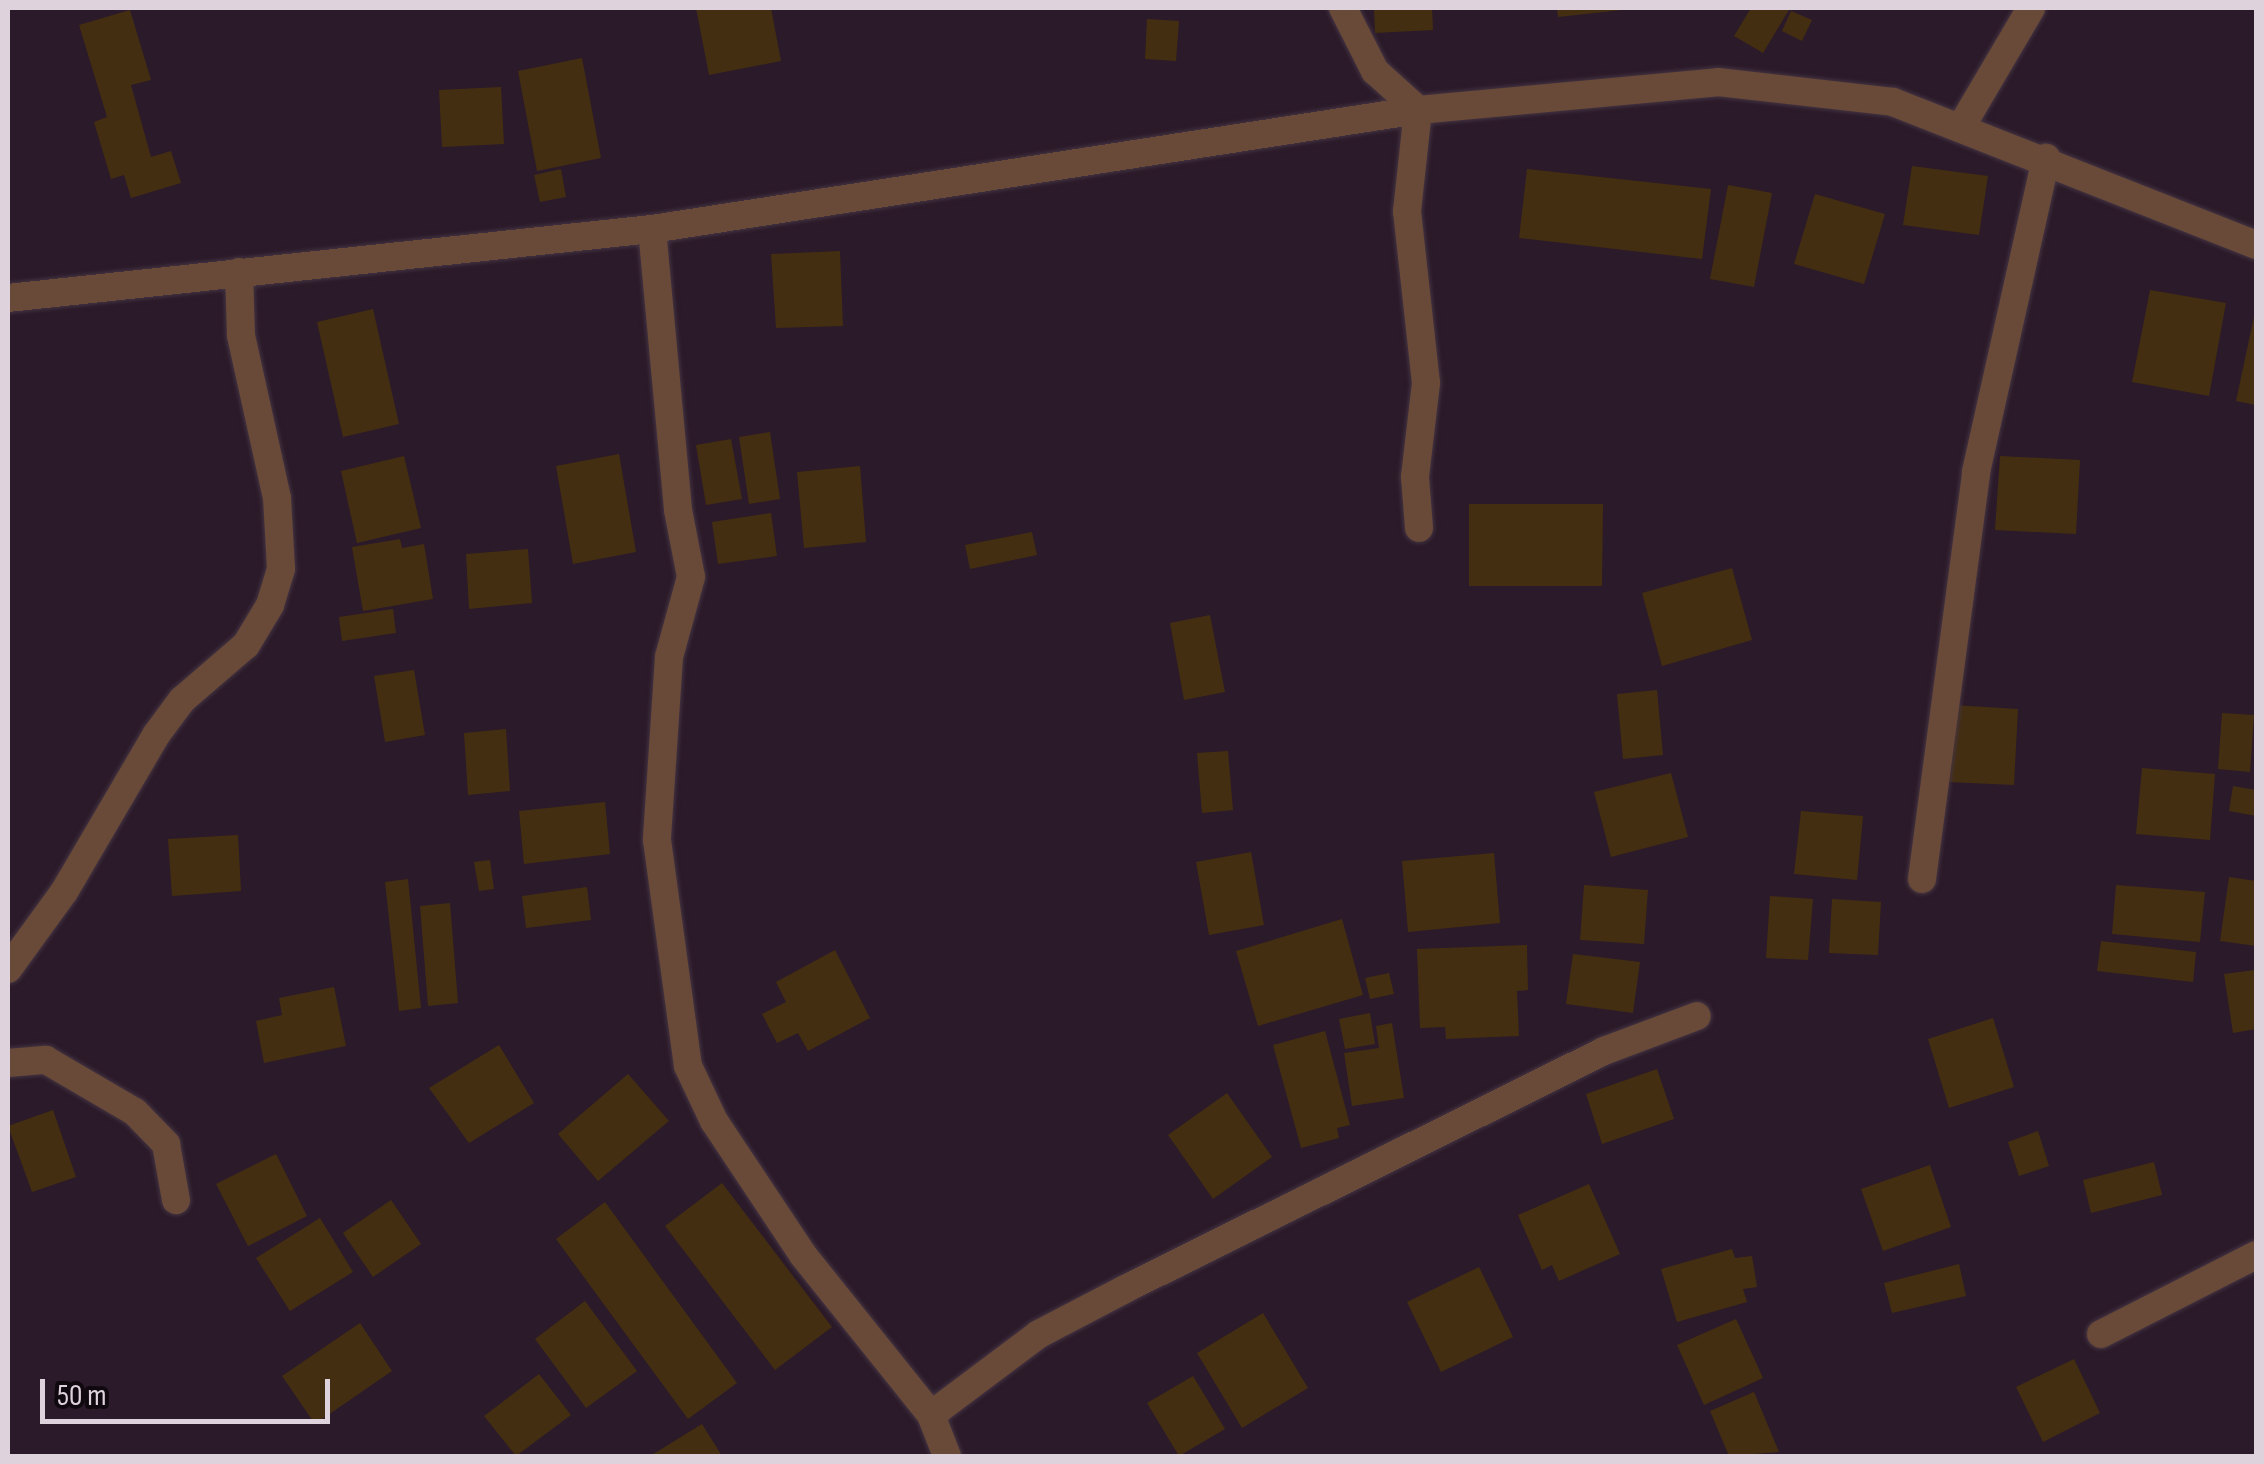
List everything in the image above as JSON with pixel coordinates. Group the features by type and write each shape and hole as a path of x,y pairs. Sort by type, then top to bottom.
{"street":[{"path":"1343,8 1375,71 1418,110"},
{"path":"1962,127 2030,8"},
{"path":"8,298 652,230 1418,110 1718,82 1892,102 2046,158 2256,245"},
{"path":"1418,110 1407,211 1426,383 1416,477 1419,528"},
{"path":"1922,879 1976,472 2046,158"},
{"path":"652,230 678,510 691,577 669,656 658,840 688,1066 714,1121 804,1255 931,1416 946,1456"},
{"path":"8,970 64,892 156,735 182,700 246,645 270,605 281,569 277,498 242,335 239,272"},
{"path":"931,1416 1039,1334 1125,1289 1604,1051 1697,1016"},
{"path":"8,1063 46,1060 84,1076 135,1112 166,1144 176,1200"},
{"path":"2101,1334 2256,1255"}],"building":[{"path":"696,8 771,8 781,61 709,75"},
{"path":"1374,8 1432,8 1433,30 1375,33"},
{"path":"1557,8 1621,8 1622,10 1558,17"},
{"path":"1751,8 1790,8 1763,53 1734,36"},
{"path":"130,10 151,80 131,85 151,157 171,151 181,183 131,198 124,175 111,179 94,122 107,117 79,25"},
{"path":"1791,11 1812,20 1802,41 1782,31"},
{"path":"1147,19 1179,21 1176,61 1145,59"},
{"path":"582,58 601,158 537,171 518,71"},
{"path":"501,87 504,144 442,147 439,90"},
{"path":"1912,166 1988,176 1979,235 1903,225"},
{"path":"561,169 566,197 540,202 534,175"},
{"path":"1527,169 1711,189 1702,259 1519,238"},
{"path":"1728,185 1772,193 1754,287 1710,279"},
{"path":"1815,194 1885,214 1864,284 1794,264"},
{"path":"840,251 843,326 776,328 771,254"},
{"path":"2150,290 2226,303 2209,396 2132,382"},
{"path":"373,309 399,424 343,437 317,322"},
{"path":"2256,312 2256,405 2236,401"},
{"path":"770,432 780,499 749,504 739,437"},
{"path":"731,439 742,499 706,505 696,445"},
{"path":"619,454 636,552 573,564 556,466"},
{"path":"404,456 421,528 357,543 341,471"},
{"path":"2000,456 2080,460 2076,534 1995,530"},
{"path":"860,466 866,542 804,548 797,472"},
{"path":"1469,504 1603,504 1602,586 1469,586"},
{"path":"771,513 777,556 718,564 712,522"},
{"path":"1032,532 1037,555 970,569 965,545"},
{"path":"400,539 402,548 424,544 433,599 363,611 352,547"},
{"path":"528,549 532,603 469,609 466,554"},
{"path":"1732,568 1752,640 1662,666 1642,593"},
{"path":"393,609 396,633 342,641 339,617"},
{"path":"1210,615 1225,692 1184,700 1170,623"},
{"path":"414,670 425,735 385,742 374,676"},
{"path":"1657,690 1663,755 1623,759 1617,694"},
{"path":"1953,705 2018,709 2014,785 1948,782"},
{"path":"2222,713 2254,715 2250,772 2218,769"},
{"path":"506,729 510,791 468,795 464,733"},
{"path":"1228,751 1233,810 1202,813 1197,753"},
{"path":"2142,768 2215,774 2210,840 2136,834"},
{"path":"1671,773 1688,837 1611,857 1594,792"},
{"path":"2233,786 2256,790 2256,816 2229,811"},
{"path":"605,802 610,854 524,864 519,811"},
{"path":"1801,811 1863,816 1857,880 1794,874"},
{"path":"238,835 241,891 172,896 168,839"},
{"path":"1251,852 1264,925 1209,935 1196,862"},
{"path":"1494,853 1500,923 1408,932 1402,861"},
{"path":"490,860 494,889 479,891 474,862"},
{"path":"2229,877 2256,881 2256,946 2220,941"},
{"path":"408,879 421,1008 399,1011 385,882"},
{"path":"1584,885 1648,890 1644,944 1580,940"},
{"path":"2116,885 2205,892 2200,942 2112,934"},
{"path":"587,887 591,920 526,928 522,896"},
{"path":"1770,896 1813,899 1808,960 1766,958"},
{"path":"1832,899 1881,902 1878,955 1829,953"},
{"path":"450,903 458,1003 428,1006 420,906"},
{"path":"1342,919 1363,995 1258,1026 1236,951"},
{"path":"2101,941 2196,952 2193,982 2097,971"},
{"path":"1527,945 1528,990 1517,991 1519,1036 1446,1039 1445,1027 1420,1028 1417,949"},
{"path":"835,950 870,1018 808,1051 798,1033 777,1043 762,1014 786,1002 776,982"},
{"path":"1573,954 1640,962 1633,1013 1566,1004"},
{"path":"2255,970 2256,1029 2233,1033 2224,974"},
{"path":"1389,973 1394,994 1370,999 1365,978"},
{"path":"334,987 346,1046 264,1063 256,1021 282,1015 279,998"},
{"path":"1370,1013 1375,1044 1345,1049 1339,1019"},
{"path":"1993,1018 2014,1087 1949,1108 1928,1039"},
{"path":"1392,1023 1404,1098 1352,1106 1344,1053 1379,1048 1376,1026"},
{"path":"1325,1031 1350,1125 1337,1128 1339,1138 1301,1148 1273,1045"},
{"path":"499,1045 534,1103 469,1143 429,1088"},
{"path":"1657,1069 1674,1119 1602,1144 1586,1094"},
{"path":"628,1074 669,1121 598,1181 558,1134"},
{"path":"1227,1093 1272,1157 1213,1199 1168,1135"},
{"path":"53,1110 76,1177 32,1192 8,1126"},
{"path":"2038,1131 2049,1166 2019,1176 2008,1142"},
{"path":"276,1154 307,1216 248,1246 216,1184"},
{"path":"2154,1162 2162,1195 2091,1213 2083,1180"},
{"path":"1930,1165 1951,1227 1883,1251 1861,1189"},
{"path":"722,1183 832,1327 775,1370 665,1226"},
{"path":"1589,1184 1620,1254 1559,1281 1552,1265 1542,1270 1518,1215"},
{"path":"391,1200 421,1244 373,1277 343,1233"},
{"path":"605,1202 737,1383 688,1419 556,1239"},
{"path":"320,1218 353,1272 290,1311 256,1258"},
{"path":"1732,1249 1735,1258 1752,1256 1757,1287 1743,1289 1747,1302 1677,1322 1661,1269"},
{"path":"1959,1264 1966,1296 1892,1313 1884,1283"},
{"path":"1479,1267 1513,1337 1441,1372 1407,1302"},
{"path":"585,1301 637,1371 586,1408 535,1339"},
{"path":"1263,1313 1308,1388 1242,1428 1197,1353"},
{"path":"1736,1319 1763,1378 1704,1405 1677,1345"},
{"path":"360,1323 392,1371 315,1424 282,1376"},
{"path":"2074,1359 2100,1413 2043,1442 2016,1387"},
{"path":"539,1374 571,1415 516,1456 484,1416"},
{"path":"1193,1376 1225,1429 1179,1456 1147,1403"},
{"path":"1754,1392 1779,1452 1729,1456 1710,1411"},
{"path":"702,1424 722,1456 650,1456"}]}
